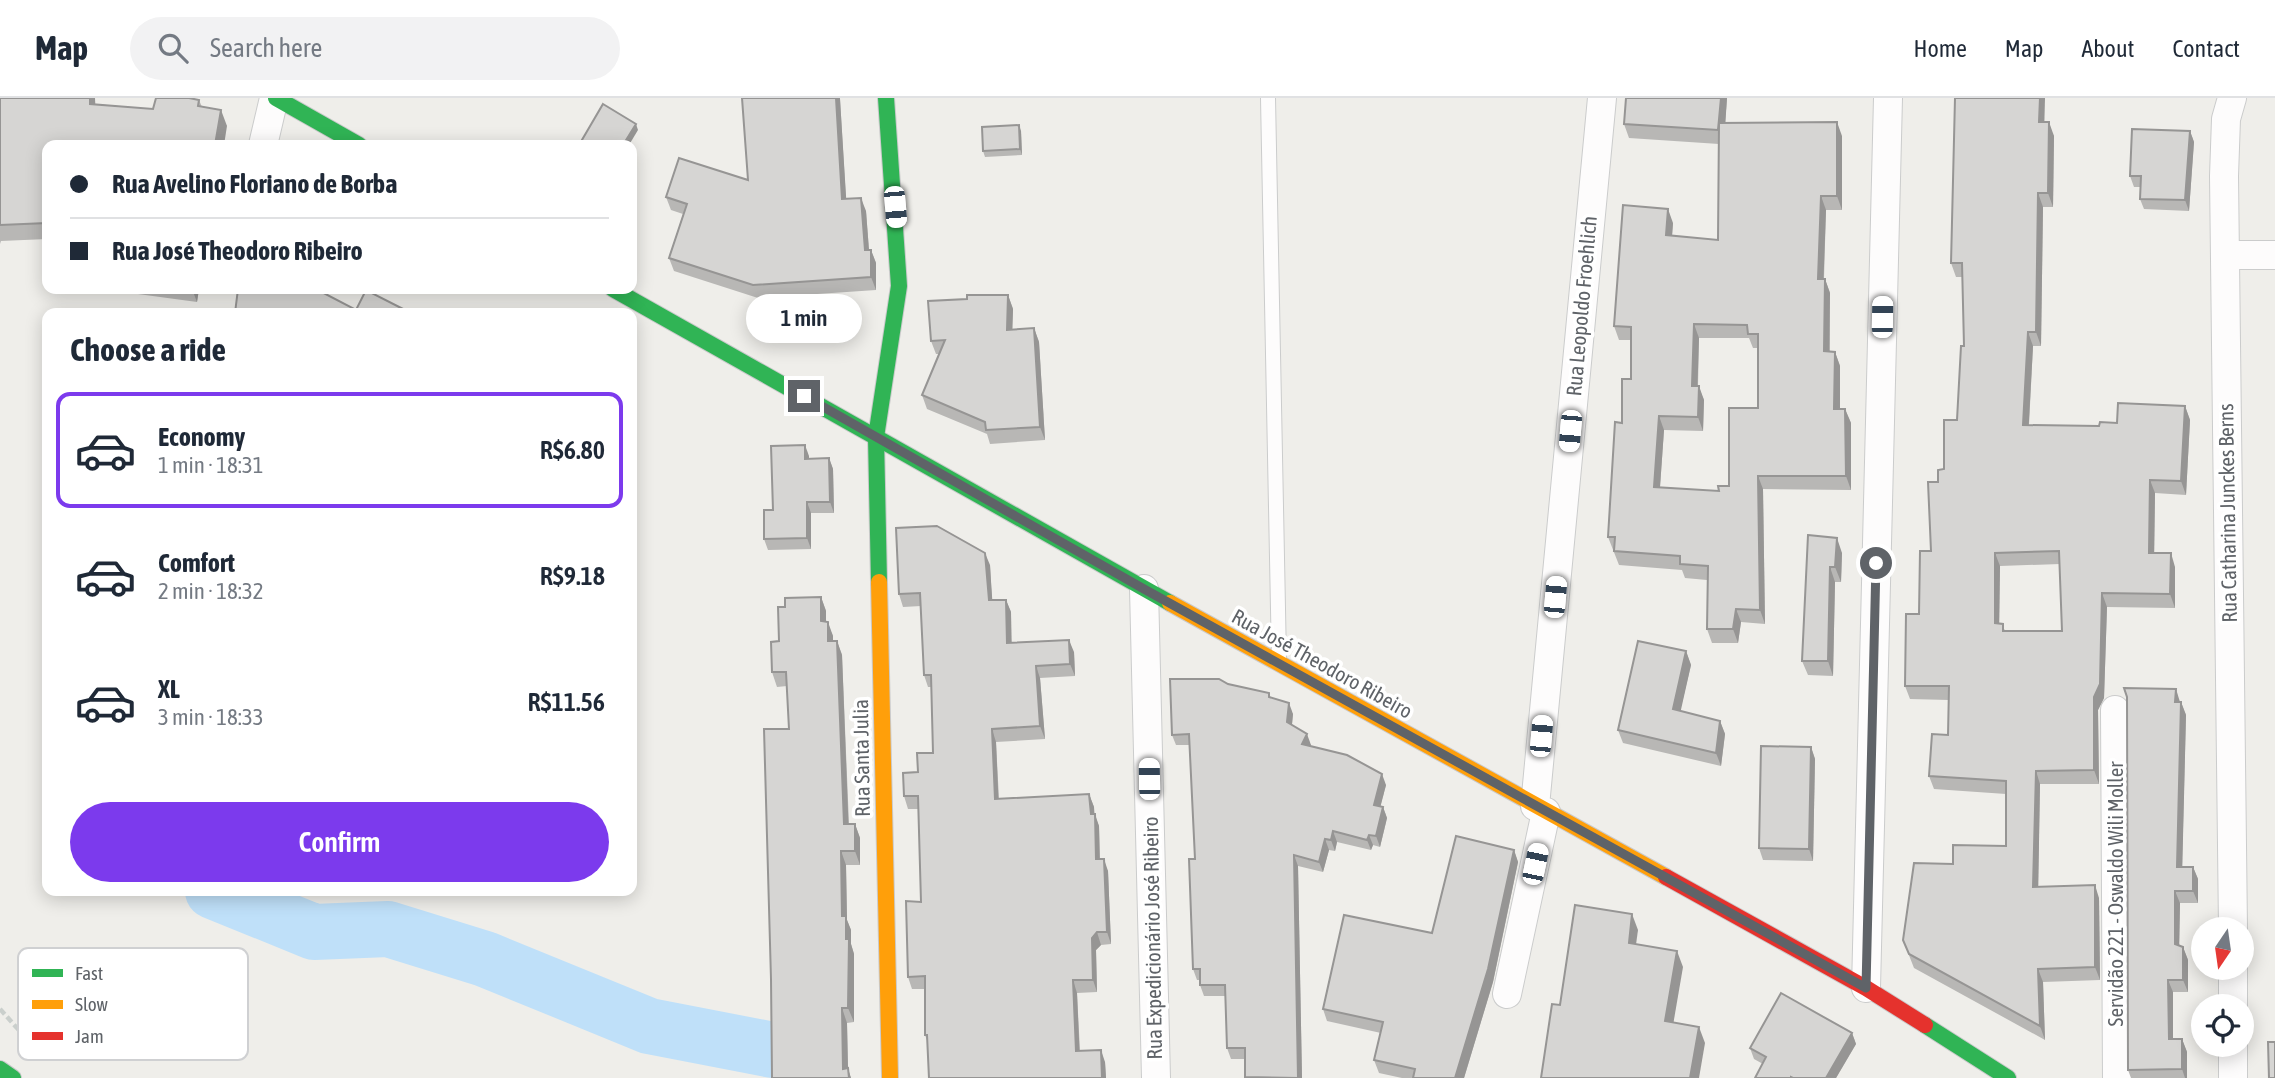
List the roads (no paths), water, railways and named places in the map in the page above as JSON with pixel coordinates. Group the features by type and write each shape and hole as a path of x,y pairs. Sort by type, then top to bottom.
{"main road":[{"path":"275,98 350,140"},
{"name":"Rua Santa Julia","path":"886,98 899,286 876,437 890,1078"},
{"name":"Rua José Theodoro Ribeiro","path":"622,294 1144,589 1866,988 2008,1078"},
{"path":"0,1069 13,1078"}],"street":[{"path":"264,140 275,98"},
{"name":"Rua Leopoldo Froehlich","path":"1507,994 1541,809 1602,98"},
{"path":"1866,988 1888,98"},
{"name":"Rua Catharina Junckes Berns","path":"2232,98 2226,119 2224,176 2233,917"},
{"path":"2226,255 2275,255"},
{"name":"Rua Expedicionário José Ribeiro","path":"1144,589 1156,1078"},
{"name":"Servidão 221 - Oswaldo Wili Moller","path":"2115,710 2117,1078"},
{"path":"2233,1057 2233,1078"}],"lane":[{"path":"1268,98 1279,664"}],"waterway":[{"path":"225,896 314,932 388,929 485,959 649,1026 773,1050"}]}
